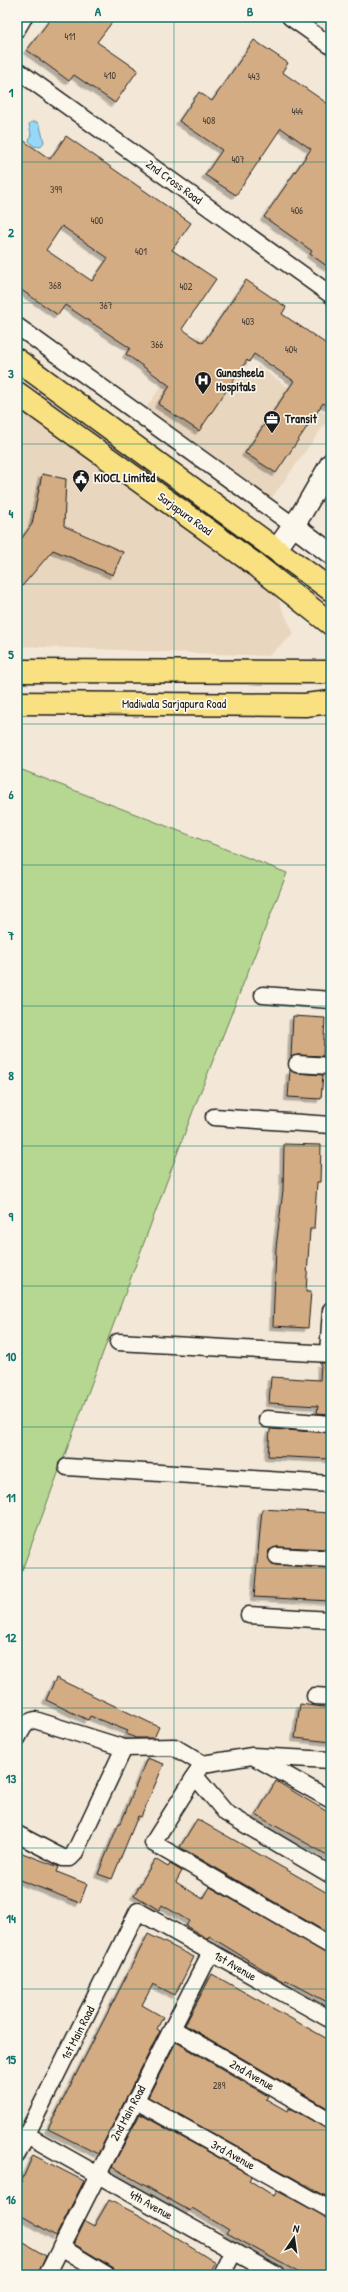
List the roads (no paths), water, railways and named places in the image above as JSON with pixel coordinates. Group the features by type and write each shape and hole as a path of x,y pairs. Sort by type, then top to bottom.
{"main road":[{"name":"Sarjapura Road","path":"17,360 331,590"},
{"name":"Sarjapura Road","path":"17,393 256,565 331,624"},
{"path":"17,671 331,672"},
{"name":"Madiwala Sarjapura Road","path":"17,703 305,705 331,702"}],"street":[{"path":"17,29 24,17"},
{"path":"290,17 331,46"},
{"name":"2nd Cross Road","path":"17,70 331,295"},
{"path":"17,326 331,554"},
{"path":"276,550 294,526 331,463"},
{"path":"263,995 331,1000"},
{"path":"297,1064 331,1066"},
{"path":"214,1117 331,1124"},
{"path":"118,1342 329,1353 331,1310"},
{"path":"267,1419 331,1424"},
{"path":"67,1467 331,1484"},
{"path":"278,1556 331,1559"},
{"path":"249,1615 331,1620"},
{"path":"314,1696 331,1697"},
{"path":"17,1739 23,1726 28,1721 35,1720 124,1748 174,1747 199,1770 226,1813 331,1875"},
{"path":"17,1834 63,1858 70,1858 74,1854 124,1748"},
{"path":"252,1756 331,1800"},
{"path":"331,1760 252,1756 199,1770 153,1843 331,1946"},
{"name":"1st Avenue","path":"138,1911 331,2020"},
{"name":"1st Main Road","path":"17,2154 138,1911"},
{"name":"2nd Main Road","path":"47,2275 211,1952"},
{"name":"2nd Avenue","path":"173,2029 331,2121"},
{"name":"3rd Avenue","path":"135,2100 331,2210"},
{"name":"4th Avenue","path":"27,2135 276,2275"},
{"path":"61,2247 107,2275"},
{"path":"222,2275 234,2251"}],"water":[{"path":"32,122 37,122 40,126 44,142 40,147 34,146 29,141 31,134 29,124"}],"place":[{"name":"Gunasheela Hospitals","path":"203,395"},
{"name":"Transit","path":"272,434"},
{"name":"KIOCL Limited","path":"81,493"}]}
